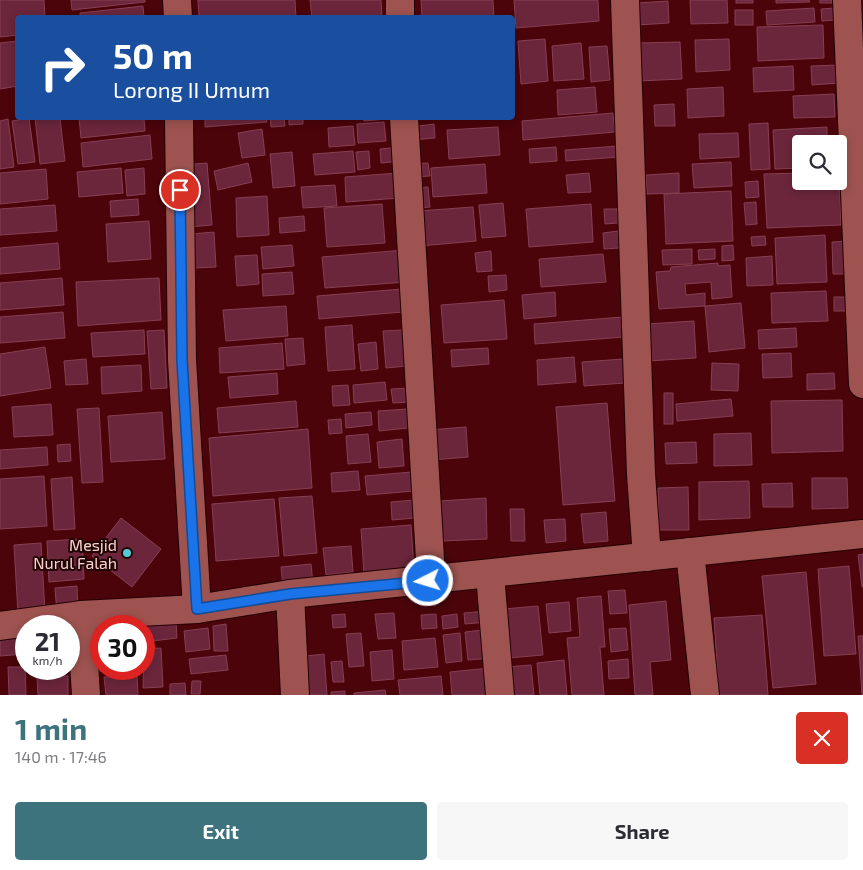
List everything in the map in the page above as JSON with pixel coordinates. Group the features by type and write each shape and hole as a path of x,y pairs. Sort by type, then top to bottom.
{"street":[{"path":"177,0 178,15"},
{"path":"400,0 400,15"},
{"path":"625,0 641,474 647,557"},
{"path":"847,0 863,384"},
{"path":"179,120 182,360 197,609"},
{"path":"404,120 430,559 428,581"},
{"path":"0,626 81,615 197,609 290,594 863,534"},
{"path":"690,552 705,695"},
{"path":"490,574 500,695"},
{"path":"290,594 295,695"},
{"path":"81,615 86,695"}],"building":[{"path":"0,0 44,0 45,15 15,15 15,35 0,37"},
{"path":"71,0 145,0 145,2 72,10"},
{"path":"198,0 295,0 296,15 199,15"},
{"path":"310,0 381,0 382,15 312,15"},
{"path":"421,0 493,0 494,15 422,15"},
{"path":"514,0 598,0 599,21 516,28"},
{"path":"690,0 727,0 728,23 691,24"},
{"path":"736,0 753,0 753,3 736,3"},
{"path":"776,0 809,0 810,2 776,3"},
{"path":"820,0 832,0 832,3 820,3"},
{"path":"668,1 669,23 637,25 637,3"},
{"path":"143,6 144,15 80,15 80,13"},
{"path":"814,8 815,22 767,25 766,11"},
{"path":"834,8 834,20 822,21 821,9"},
{"path":"735,10 753,10 753,25 735,25"},
{"path":"823,25 824,58 758,61 757,27"},
{"path":"545,39 548,81 521,84 518,41"},
{"path":"729,39 730,70 696,72 695,40"},
{"path":"15,41 15,86 0,89 0,43"},
{"path":"680,42 682,79 638,81 637,43"},
{"path":"581,43 584,79 554,81 552,46"},
{"path":"607,46 610,80 591,82 589,47"},
{"path":"839,65 839,83 812,85 811,66"},
{"path":"793,66 794,90 754,92 753,68"},
{"path":"595,87 597,112 558,115 557,90"},
{"path":"723,87 724,116 688,118 687,89"},
{"path":"834,94 835,117 794,118 793,96"},
{"path":"674,104 675,126 655,126 654,105"},
{"path":"613,113 615,132 523,140 522,121"},
{"path":"8,119 14,167 0,169 0,121"},
{"path":"29,120 35,162 18,164 12,121"},
{"path":"35,120 60,120 65,161 40,164"},
{"path":"79,120 144,120 145,131 81,138"},
{"path":"205,120 266,120 267,122 205,127"},
{"path":"270,120 284,120 285,126 271,127"},
{"path":"289,120 303,120 303,124 289,125"},
{"path":"384,122 386,141 358,143 357,124"},
{"path":"768,123 770,169 751,170 749,124"},
{"path":"434,124 435,138 412,140 411,127"},
{"path":"353,126 355,145 329,147 328,128"},
{"path":"498,127 500,155 449,159 447,130"},
{"path":"827,127 827,135 792,135 792,168 775,169 773,130"},
{"path":"262,129 265,155 242,158 238,133"},
{"path":"738,133 739,157 700,159 699,134"},
{"path":"150,135 152,159 83,167 81,143"},
{"path":"618,146 619,157 566,161 565,150"},
{"path":"401,147 402,161 381,163 380,149"},
{"path":"556,147 557,161 530,163 529,149"},
{"path":"353,151 355,172 315,175 313,154"},
{"path":"369,151 370,168 358,170 356,152"},
{"path":"292,152 295,186 273,188 270,154"},
{"path":"731,162 732,186 694,188 692,164"},
{"path":"207,163 212,225 188,227 184,165"},
{"path":"248,163 252,182 218,190 214,171"},
{"path":"428,163 430,176 413,177 412,164"},
{"path":"485,164 487,193 433,197 431,168"},
{"path":"121,168 123,193 79,197 77,172"},
{"path":"144,168 145,194 127,196 125,170"},
{"path":"46,169 48,199 0,204 0,173"},
{"path":"398,173 400,198 346,202 345,177"},
{"path":"589,173 591,192 568,193 566,175"},
{"path":"679,173 679,193 647,194 646,175"},
{"path":"792,173 792,190 840,190 841,225 767,228 764,174"},
{"path":"758,181 759,197 746,198 745,182"},
{"path":"335,185 337,206 303,208 301,187"},
{"path":"428,187 430,207 417,208 416,188"},
{"path":"731,191 733,241 666,244 664,194"},
{"path":"267,196 269,235 237,237 236,198"},
{"path":"138,199 139,215 111,217 110,201"},
{"path":"756,202 757,224 746,225 744,203"},
{"path":"503,203 506,236 482,238 479,205"},
{"path":"382,204 385,243 327,247 324,208"},
{"path":"591,204 593,242 529,247 526,209"},
{"path":"55,205 57,231 0,235 0,209"},
{"path":"473,207 476,241 420,246 418,211"},
{"path":"604,209 617,209 618,223 605,224"},
{"path":"304,216 305,231 280,233 279,218"},
{"path":"149,221 151,259 108,262 106,224"},
{"path":"618,231 619,248 604,249 603,233"},
{"path":"214,232 216,267 194,268 191,234"},
{"path":"825,235 827,282 777,284 775,238"},
{"path":"765,236 766,245 752,246 751,237"},
{"path":"847,241 848,274 833,274 832,242"},
{"path":"58,243 60,269 0,274 0,248"},
{"path":"292,245 294,266 263,269 261,247"},
{"path":"733,245 734,260 722,261 722,246"},
{"path":"692,249 692,264 663,265 662,250"},
{"path":"715,249 715,259 699,260 698,250"},
{"path":"404,250 407,282 325,288 322,257"},
{"path":"491,251 492,271 477,272 475,253"},
{"path":"603,254 606,282 541,287 539,259"},
{"path":"257,255 259,284 237,286 235,256"},
{"path":"772,256 773,285 747,286 746,258"},
{"path":"718,263 718,266 730,265 732,297 712,299 711,282 685,284 686,295 705,293 705,306 659,309 656,272 670,271 671,267"},
{"path":"292,272 294,294 263,296 262,274"},
{"path":"506,275 507,290 489,292 488,276"},
{"path":"62,278 64,305 0,310 0,283"},
{"path":"159,278 161,320 78,326 76,282"},
{"path":"402,289 403,312 319,319 317,296"},
{"path":"826,291 828,321 772,323 771,293"},
{"path":"555,292 556,316 524,319 522,295"},
{"path":"834,297 847,297 847,311 834,311"},
{"path":"504,300 507,339 444,343 441,305"},
{"path":"741,303 745,348 709,352 705,306"},
{"path":"286,306 288,336 226,341 223,310"},
{"path":"63,312 65,338 0,343 0,317"},
{"path":"623,317 624,337 535,344 534,324"},
{"path":"694,321 696,358 648,361 646,324"},
{"path":"352,325 355,369 328,371 325,327"},
{"path":"796,328 797,347 759,349 758,330"},
{"path":"144,330 145,354 93,357 91,333"},
{"path":"164,330 167,388 151,389 147,331"},
{"path":"404,330 407,366 386,368 383,331"},
{"path":"303,338 305,364 287,366 285,339"},
{"path":"376,342 378,369 361,371 358,344"},
{"path":"282,343 284,369 220,373 219,348"},
{"path":"45,347 51,388 0,396 0,354"},
{"path":"488,348 489,364 452,367 451,350"},
{"path":"791,353 792,377 763,378 762,354"},
{"path":"574,357 576,382 538,385 537,360"},
{"path":"86,359 88,384 66,385 64,361"},
{"path":"623,359 625,383 584,386 582,362"},
{"path":"712,363 739,364 738,391 711,390"},
{"path":"141,365 142,391 102,394 101,367"},
{"path":"277,373 278,394 230,398 228,377"},
{"path":"834,373 835,389 807,390 807,374"},
{"path":"385,382 387,400 354,403 353,385"},
{"path":"348,385 350,405 333,406 332,386"},
{"path":"409,388 410,402 393,403 391,389"},
{"path":"664,393 673,393 673,424 664,424"},
{"path":"731,399 733,416 677,421 676,404"},
{"path":"842,400 843,451 772,453 771,401"},
{"path":"296,401 298,427 219,433 217,408"},
{"path":"607,403 615,501 563,505 556,407"},
{"path":"51,404 53,435 14,437 12,407"},
{"path":"99,408 103,482 82,483 77,409"},
{"path":"407,409 408,428 379,431 378,411"},
{"path":"162,412 165,459 111,462 108,416"},
{"path":"371,412 372,425 346,428 345,414"},
{"path":"341,419 342,433 329,434 328,420"},
{"path":"466,427 468,457 432,460 429,430"},
{"path":"308,429 312,488 213,496 209,438"},
{"path":"751,433 752,465 714,466 714,434"},
{"path":"368,434 371,462 348,464 346,436"},
{"path":"402,439 404,466 379,468 377,442"},
{"path":"696,442 697,463 666,464 665,443"},
{"path":"70,444 71,461 58,462 57,445"},
{"path":"47,447 48,465 0,469 0,450"},
{"path":"358,471 360,490 332,492 331,473"},
{"path":"412,472 414,491 367,495 365,476"},
{"path":"44,476 47,526 0,529 0,479"},
{"path":"72,477 75,529 54,530 51,479"},
{"path":"812,478 847,478 848,508 812,509"},
{"path":"749,481 750,518 699,520 699,482"},
{"path":"792,483 793,507 763,507 762,484"},
{"path":"688,487 689,530 659,530 658,488"},
{"path":"312,496 317,553 284,556 279,498"},
{"path":"486,498 487,539 442,541 440,501"},
{"path":"274,499 279,556 216,561 212,504"},
{"path":"414,500 415,518 392,520 391,502"},
{"path":"510,509 524,509 525,541 511,541"},
{"path":"606,512 608,541 584,543 581,514"},
{"name":"Mesjid Nurul Falah","path":"121,518 161,549 132,587 92,556"},
{"path":"565,519 566,541 546,543 544,520"},
{"path":"411,525 414,570 364,574 361,529"},
{"path":"82,539 84,579 49,582 47,541"},
{"path":"41,543 45,612 18,614 14,545"},
{"path":"351,546 353,572 326,575 323,548"},
{"path":"863,554 863,587 862,587 858,555"},
{"path":"311,564 313,584 283,587 281,567"},
{"path":"849,566 856,654 824,656 818,569"},
{"path":"806,572 816,684 773,688 762,576"},
{"path":"77,586 78,613 57,615 55,588"},
{"path":"625,590 627,613 610,614 608,591"},
{"path":"601,596 605,647 600,647 604,695 572,695 567,638 580,637 577,598"},
{"path":"666,601 671,660 650,662 653,695 635,695 629,605"},
{"path":"569,602 571,631 549,633 546,604"},
{"path":"538,606 543,655 509,658 504,609"},
{"path":"487,611 488,622 465,624 464,613"},
{"path":"394,613 396,638 378,639 375,614"},
{"path":"345,614 346,627 333,628 332,615"},
{"path":"436,614 437,628 422,629 421,615"},
{"path":"457,614 458,627 443,629 442,616"},
{"path":"762,615 768,695 719,695 714,618"},
{"path":"176,622 177,638 155,641 155,624"},
{"path":"226,624 228,651 214,651 213,626"},
{"path":"208,628 210,649 186,652 184,631"},
{"path":"626,628 628,650 611,652 609,629"},
{"path":"491,629 493,658 468,660 465,632"},
{"path":"361,633 364,666 349,667 346,634"},
{"path":"460,633 462,661 446,663 443,635"},
{"path":"15,634 15,655 0,656 0,635"},
{"path":"88,636 90,636 90,654"},
{"path":"858,636 863,636 863,695 862,695"},
{"path":"435,638 438,667 404,670 402,641"},
{"path":"155,648 161,648 163,687 143,688 143,680 155,680"},
{"path":"392,650 394,679 372,681 370,652"},
{"path":"324,654 327,695 301,695 298,657"},
{"path":"226,655 228,670 191,674 189,659"},
{"path":"628,659 629,678 609,679 608,661"},
{"path":"564,660 567,695 540,695 537,663"},
{"path":"342,661 344,682 333,682 331,662"},
{"path":"531,665 534,695 510,695 507,667"},
{"path":"8,667 15,667 15,680 25,680 26,695 9,695"},
{"path":"490,668 492,695 452,695 450,672"},
{"path":"441,676 443,695 400,695 398,680"},
{"path":"37,680 68,680 68,695 38,695"},
{"path":"104,680 137,680 138,695 106,695"},
{"path":"192,681 201,681 200,694 191,694"},
{"path":"185,683 186,695 170,695 170,684"},
{"path":"385,690 386,695 354,695 354,693"},
{"path":"345,691 345,695 331,695 331,692"}],"place":[{"name":"Mesjid Nurul Falah","path":"127,553"}],"route":[{"path":"180,190 182,360 197,609 290,594 428,581"}]}
